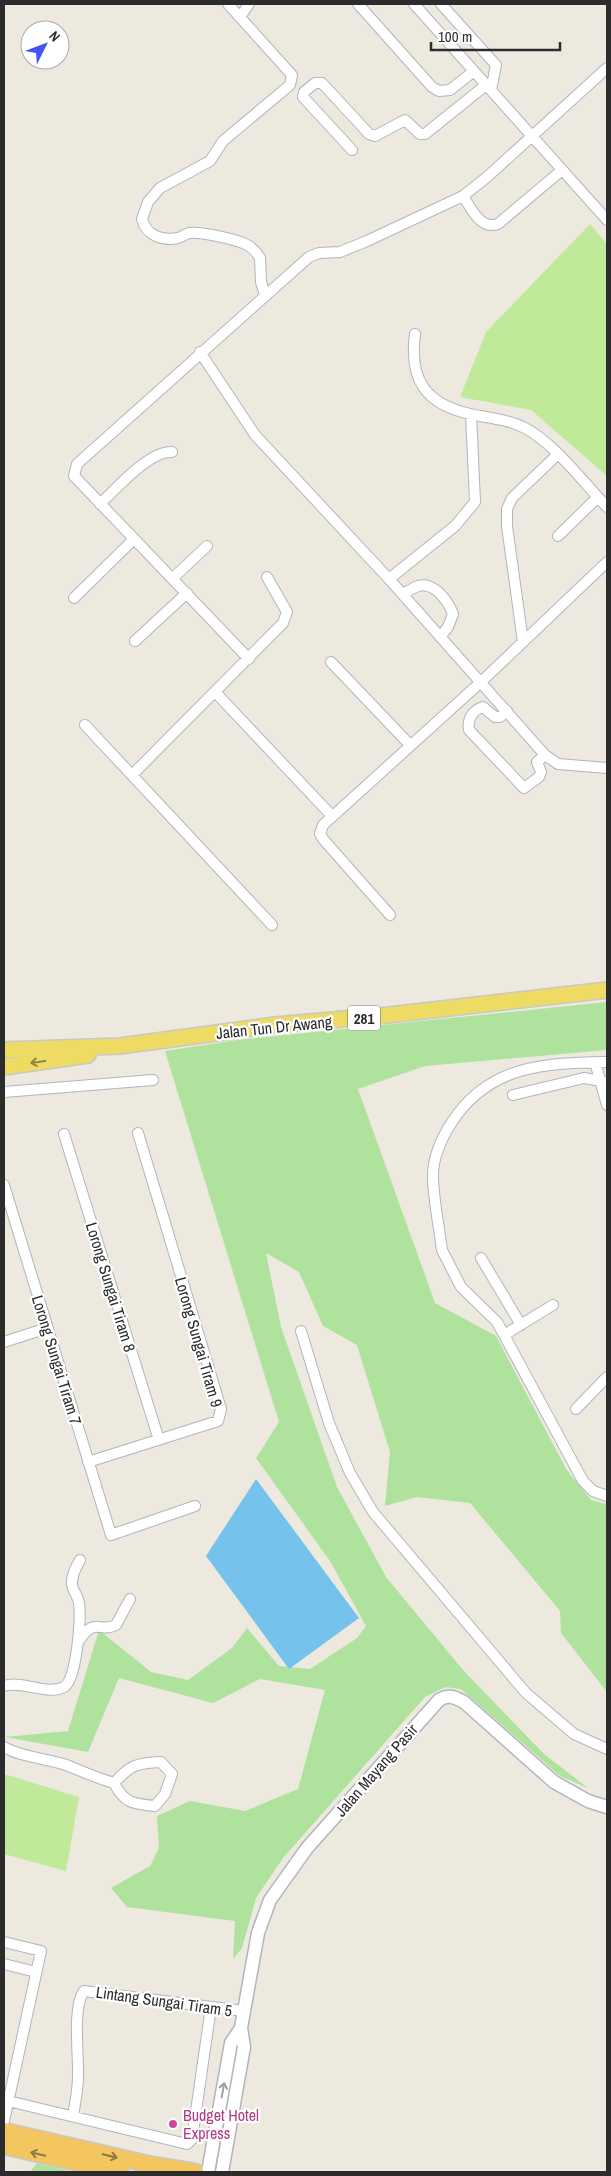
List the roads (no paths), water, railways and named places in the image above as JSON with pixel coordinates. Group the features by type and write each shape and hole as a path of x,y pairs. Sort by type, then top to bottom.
{"highway":[{"path":"4,2131 144,2163 195,2172"},
{"path":"4,2146 120,2172"}],"main road":[{"name":"Jalan Tun Dr Awang","path":"4,1050 120,1046 275,1025 389,1015 607,990"},
{"name":"Jalan Tun Dr Awang","path":"4,1067 92,1055 120,1046"}],"street":[{"path":"228,4 292,75 293,80 290,85 223,141 210,161 160,188 148,202 142,219 146,230 162,238 170,239 189,233 199,234 242,243 251,247 260,258 261,282 265,295"},
{"path":"240,17 249,4"},
{"path":"358,4 432,87 439,91 450,90 474,71"},
{"path":"414,4 607,220"},
{"path":"352,150 303,97 304,92 315,83 322,83 369,134 375,136 405,120 420,134 425,134 488,88 496,64 441,4"},
{"path":"250,659 74,476 77,464 200,352 309,257 319,253 340,252 463,196 487,177 607,68"},
{"path":"463,196 477,217 486,225 492,226 498,224 562,170"},
{"path":"415,334 413,361 417,378 429,395 444,406 471,414 494,417 525,428 543,439 607,507"},
{"path":"200,352 255,435 390,579 482,681 545,755 558,764 607,768"},
{"path":"390,579 455,526 475,502 471,414"},
{"path":"100,504 151,458 157,454 172,452"},
{"path":"523,642 507,526 507,509 512,498 557,455"},
{"path":"558,536 598,497"},
{"path":"74,598 134,539"},
{"path":"173,578 207,546"},
{"path":"390,915 322,839 320,830 332,816 482,681 607,562"},
{"path":"132,775 250,659 287,618 287,612 267,577"},
{"path":"403,594 419,585 426,585 441,595 453,614 448,627 441,636"},
{"path":"135,641 186,593"},
{"path":"331,662 410,745"},
{"path":"216,693 332,816"},
{"path":"507,711 500,717 495,717 483,707 478,709 469,719 469,730 524,788 539,778 541,772 537,762 545,755"},
{"path":"85,725 272,925"},
{"path":"595,1062 605,1082 607,1105"},
{"path":"607,1062 521,1070 485,1086 468,1099 442,1136 436,1155 433,1178 444,1257 464,1291 492,1316 504,1335 582,1481 593,1491 607,1496"},
{"path":"514,1095 584,1078 605,1082"},
{"path":"4,1092 153,1080"},
{"name":"Lorong Sungai Tiram 9","path":"88,1462 218,1421 221,1410 138,1133"},
{"name":"Lorong Sungai Tiram 8","path":"64,1134 159,1440"},
{"name":"Lorong Sungai Tiram 7","path":"4,1186 110,1535 195,1506"},
{"path":"481,1258 521,1325"},
{"path":"504,1335 553,1305"},
{"path":"4,1342 47,1328"},
{"path":"301,1331 329,1423 350,1473 373,1512 526,1693 574,1734 607,1749"},
{"path":"576,1409 607,1376"},
{"path":"4,1686 56,1689 65,1687 73,1673 78,1643 79,1603 72,1585 75,1568 80,1560"},
{"path":"78,1643 86,1630 91,1627 112,1627 116,1625 130,1599"},
{"name":"Jalan Mayang Pasir","path":"222,2172 244,2046 241,2028 244,2011 258,1932 270,1900 307,1848 439,1700 446,1696 453,1696 464,1702 554,1782 588,1801 607,1807"},
{"path":"4,1747 13,1752 66,1765 90,1776 114,1783 121,1797 137,1804 155,1806 165,1794 172,1774 161,1762 139,1763 125,1770 114,1783"},
{"path":"4,1942 41,1952 6,2101 4,2121"},
{"path":"4,1964 36,1972"},
{"name":"Lintang Sungai Tiram 5","path":"73,2116 78,2079 78,2019 81,1996 84,1991 244,2011"},
{"path":"6,2101 187,2144 192,2138 211,2007"},
{"name":"Jalan Mayang Pasir","path":"208,2172 231,2043 241,2028"}],"water":[{"path":"256,1479 359,1618 289,1669 206,1556"}],"place":[{"name":"Budget Hotel Express","path":"173,2124"}]}
